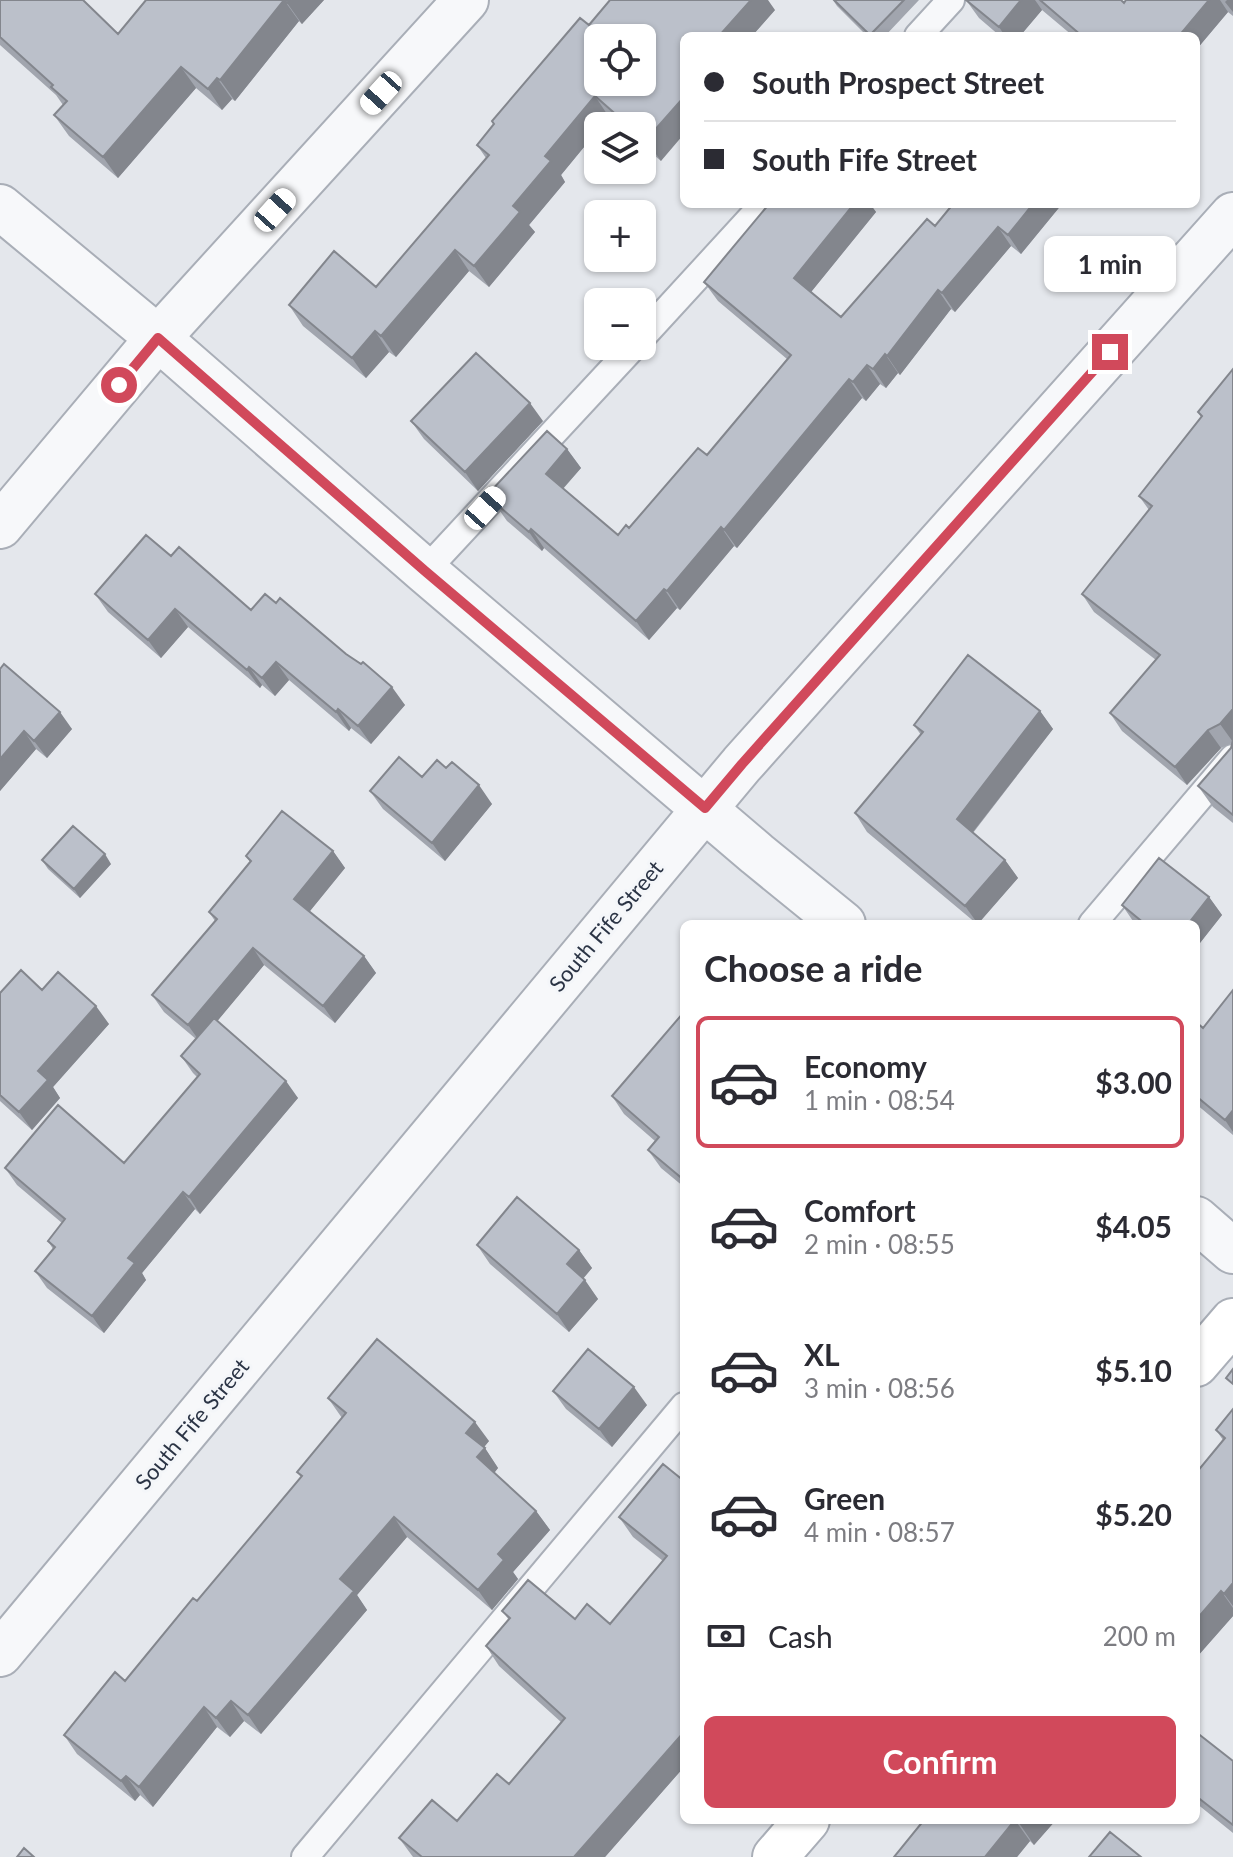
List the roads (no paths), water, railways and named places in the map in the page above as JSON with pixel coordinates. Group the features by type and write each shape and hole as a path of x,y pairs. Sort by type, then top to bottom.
{"street":[{"path":"0,526 158,338 466,0"},
{"path":"0,207 158,338 425,571 838,920"},
{"name":"South Fife Street","path":"0,1654 752,752 1233,215"},
{"path":"1200,1222 1233,1251"},
{"path":"1200,1359 1233,1321"},
{"path":"775,1857 804,1824"}],"lane":[{"path":"922,32 951,0"},
{"path":"656,322 760,208"},
{"path":"425,571 621,360"},
{"path":"1095,920 1233,758"},
{"path":"305,1857 680,1411"}]}
